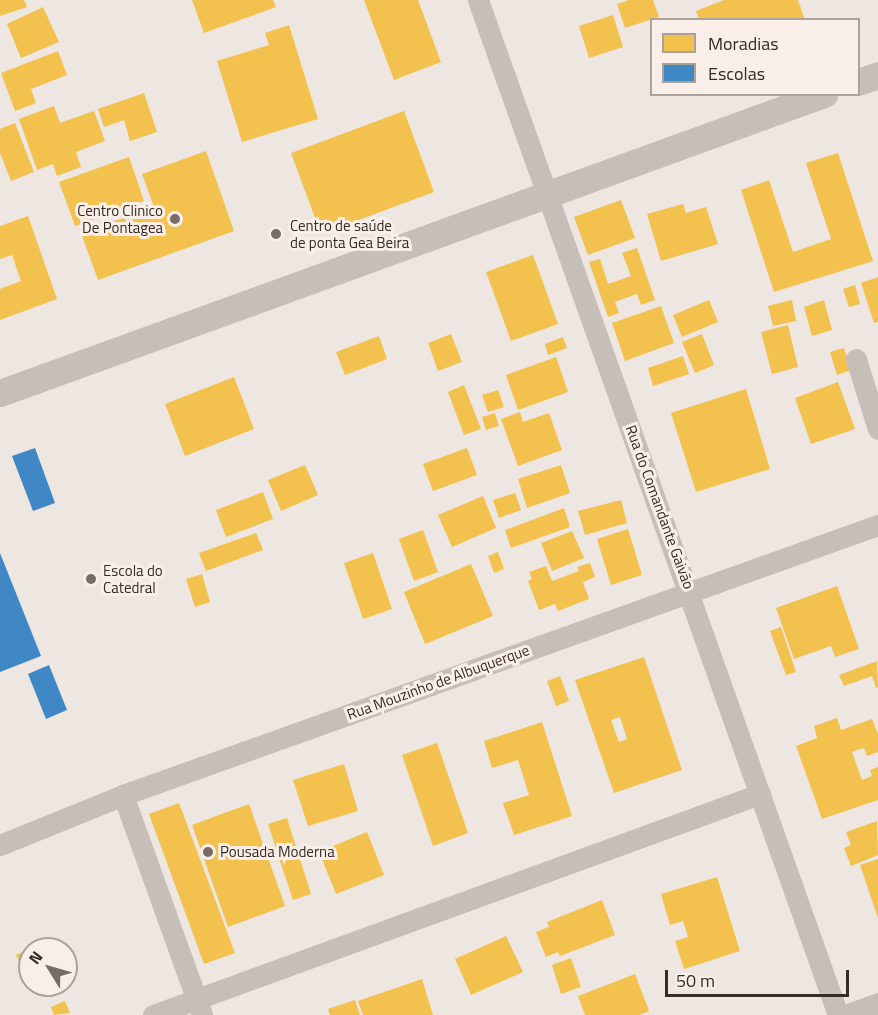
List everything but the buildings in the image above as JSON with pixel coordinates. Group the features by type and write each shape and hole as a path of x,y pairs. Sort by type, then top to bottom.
{"street":[{"name":"Rua do Comandante Gaivão","path":"478,0 690,592 838,1015"},
{"path":"860,81 878,75"},
{"path":"0,393 819,96"},
{"path":"856,359 878,429"},
{"name":"Rua Mouzinho de Albuquerque","path":"0,845 123,795 878,525"},
{"path":"153,1015 200,1007 760,794"},
{"path":"123,795 200,1007"},
{"path":"845,1015 878,1003"}],"place":[{"name":"Centro Clinico De Pontagea","path":"175,219"},
{"name":"Centro de saúde de ponta Gea Beira","path":"276,234"},
{"name":"Escola do Catedral","path":"91,579"},
{"name":"Pousada Moderna","path":"208,852"}]}
